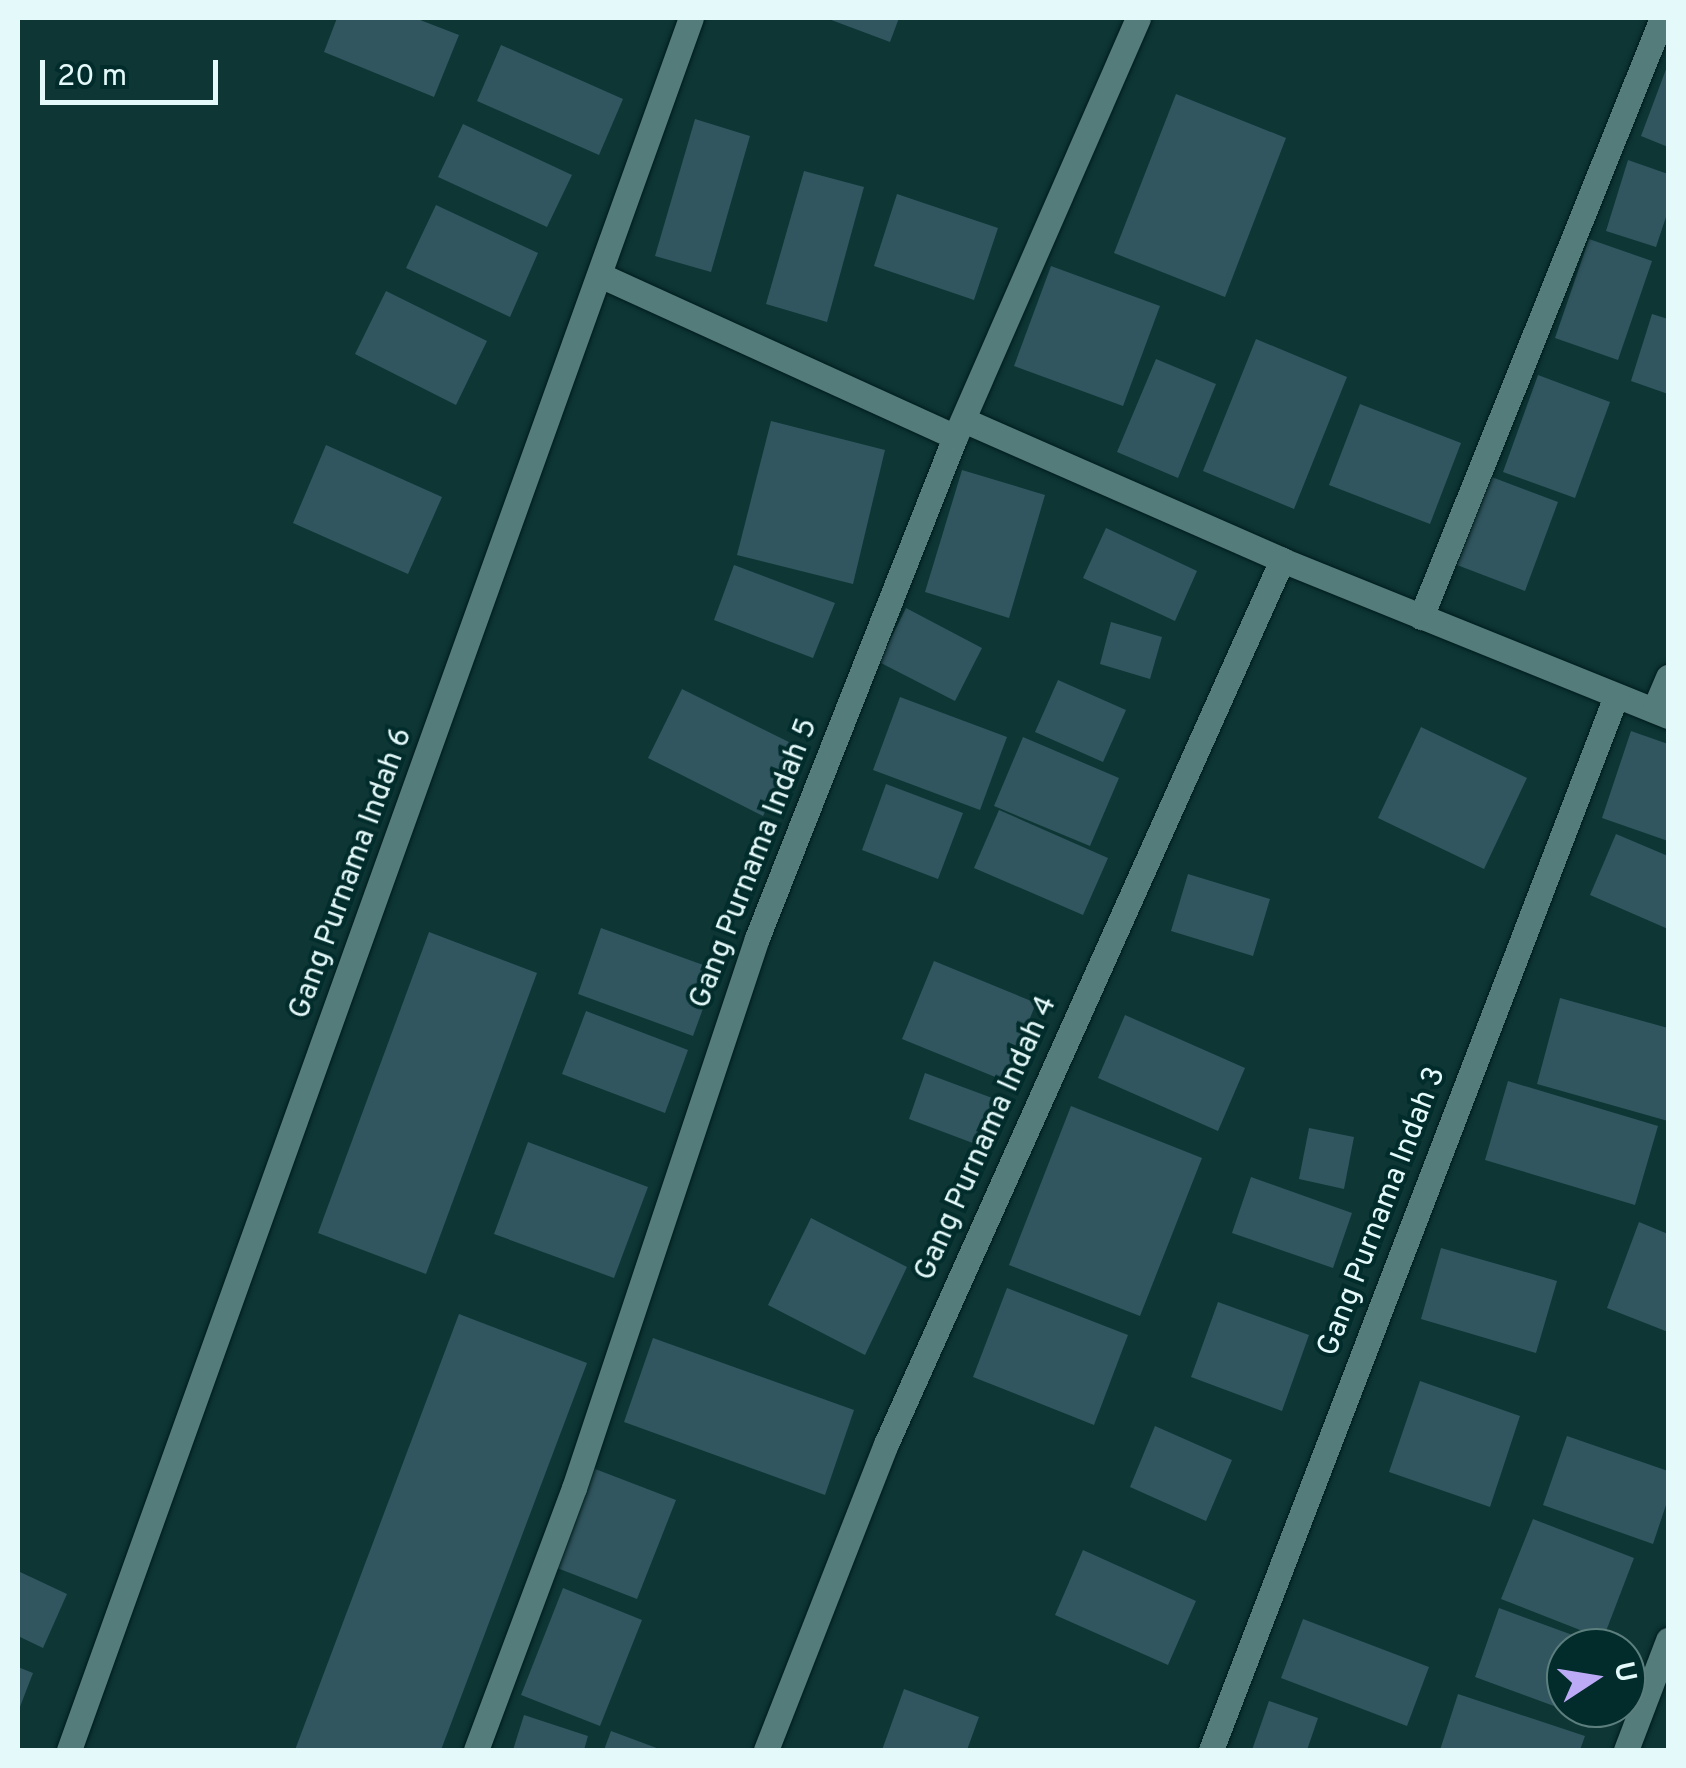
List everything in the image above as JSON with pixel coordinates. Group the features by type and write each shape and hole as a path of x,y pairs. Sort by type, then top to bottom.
{"street":[{"name":"Gang Purnama Indah 6","path":"69,1750 691,18"},
{"name":"Gang Purnama Indah 5","path":"476,1750 574,1488 757,938 960,429 1138,18"},
{"path":"1422,617 1662,18"},
{"path":"600,275 960,429 1661,713 1668,677"},
{"name":"Gang Purnama Indah 4","path":"766,1750 886,1444 1282,560"},
{"name":"Gang Purnama Indah 3","path":"1211,1750 1616,696"},
{"path":"1626,1750 1668,1640"}],"building":[{"path":"337,18 415,18 459,35 434,97 324,52"},
{"path":"826,18 899,18 890,42"},
{"path":"501,45 623,99 599,155 477,101"},
{"path":"1668,64 1668,147 1641,136"},
{"path":"1176,94 1286,138 1225,297 1114,253"},
{"path":"695,119 750,136 711,272 655,256"},
{"path":"463,124 572,175 547,227 438,177"},
{"path":"1628,160 1668,174 1668,211 1656,247 1606,231"},
{"path":"804,171 864,187 827,322 766,304"},
{"path":"897,194 998,228 974,300 874,266"},
{"path":"436,205 538,253 510,317 406,268"},
{"path":"1589,239 1652,261 1618,360 1555,338"},
{"path":"1051,266 1160,306 1123,406 1014,366"},
{"path":"386,291 487,341 456,405 355,354"},
{"path":"1652,314 1668,319 1668,394 1631,381"},
{"path":"1256,339 1347,377 1294,509 1203,471"},
{"path":"1156,359 1216,384 1178,478 1117,452"},
{"path":"1538,375 1610,402 1575,498 1503,472"},
{"path":"1360,404 1461,443 1430,524 1329,485"},
{"path":"771,421 885,450 853,584 737,555"},
{"path":"326,445 442,497 408,574 293,523"},
{"path":"962,470 1045,495 1009,618 925,592"},
{"path":"1489,476 1558,502 1525,591 1457,565"},
{"path":"1106,528 1197,571 1175,621 1083,578"},
{"path":"734,565 835,603 813,658 714,620"},
{"path":"906,608 982,648 955,701 879,662"},
{"path":"1111,622 1162,637 1150,679 1100,664"},
{"path":"1058,680 1126,710 1103,762 1035,732"},
{"path":"682,689 797,746 763,816 648,758"},
{"path":"900,697 1007,737 980,810 873,770"},
{"path":"1421,727 1527,778 1484,869 1378,818"},
{"path":"1631,731 1668,744 1668,841 1602,818"},
{"path":"1023,737 1119,778 1090,846 994,806"},
{"path":"886,784 963,813 938,879 862,850"},
{"path":"999,810 1108,858 1083,915 974,868"},
{"path":"1616,834 1668,856 1668,929 1590,895"},
{"path":"1188,874 1270,899 1253,956 1171,931"},
{"path":"601,928 717,970 693,1036 578,994"},
{"path":"429,932 537,973 426,1274 318,1233"},
{"path":"934,961 1036,1003 1005,1081 902,1039"},
{"path":"1560,998 1668,1028 1668,1121 1537,1084"},
{"path":"586,1011 688,1050 665,1113 562,1074"},
{"path":"1125,1015 1245,1068 1218,1131 1098,1078"},
{"path":"925,1073 1003,1102 986,1148 909,1119"},
{"path":"1508,1081 1658,1126 1635,1205 1485,1160"},
{"path":"1071,1106 1202,1158 1140,1316 1009,1265"},
{"path":"1309,1128 1354,1137 1344,1189 1299,1179"},
{"path":"528,1142 648,1187 614,1278 494,1234"},
{"path":"1251,1177 1352,1213 1333,1268 1232,1233"},
{"path":"811,1218 907,1267 865,1355 768,1305"},
{"path":"1639,1222 1668,1234 1668,1332 1607,1308"},
{"path":"1441,1248 1557,1281 1536,1353 1421,1319"},
{"path":"1007,1288 1128,1335 1094,1425 973,1377"},
{"path":"1218,1302 1309,1335 1282,1411 1191,1377"},
{"path":"459,1314 587,1363 441,1750 295,1750"},
{"path":"653,1338 854,1410 825,1495 624,1422"},
{"path":"1420,1381 1520,1416 1490,1507 1389,1472"},
{"path":"1155,1426 1232,1460 1206,1521 1130,1487"},
{"path":"1567,1436 1668,1471 1668,1499 1653,1544 1543,1505"},
{"path":"590,1467 676,1500 637,1599 552,1566"},
{"path":"1533,1519 1634,1558 1607,1628 1575,1628 1501,1599"},
{"path":"1083,1550 1196,1601 1168,1665 1055,1615"},
{"path":"18,1571 67,1594 43,1648 18,1636"},
{"path":"563,1588 642,1620 600,1726 521,1695"},
{"path":"1499,1608 1554,1628 1546,1628 1546,1703 1475,1677"},
{"path":"1303,1619 1429,1667 1407,1726 1281,1678"},
{"path":"18,1667 33,1673 18,1712"},
{"path":"904,1689 979,1717 967,1750 882,1750"},
{"path":"1458,1694 1546,1723 1546,1728 1585,1736 1580,1750 1440,1750"},
{"path":"1269,1701 1318,1718 1307,1750 1252,1750"},
{"path":"524,1715 588,1736 584,1750 513,1750"},
{"path":"611,1731 662,1750 604,1750"}]}
